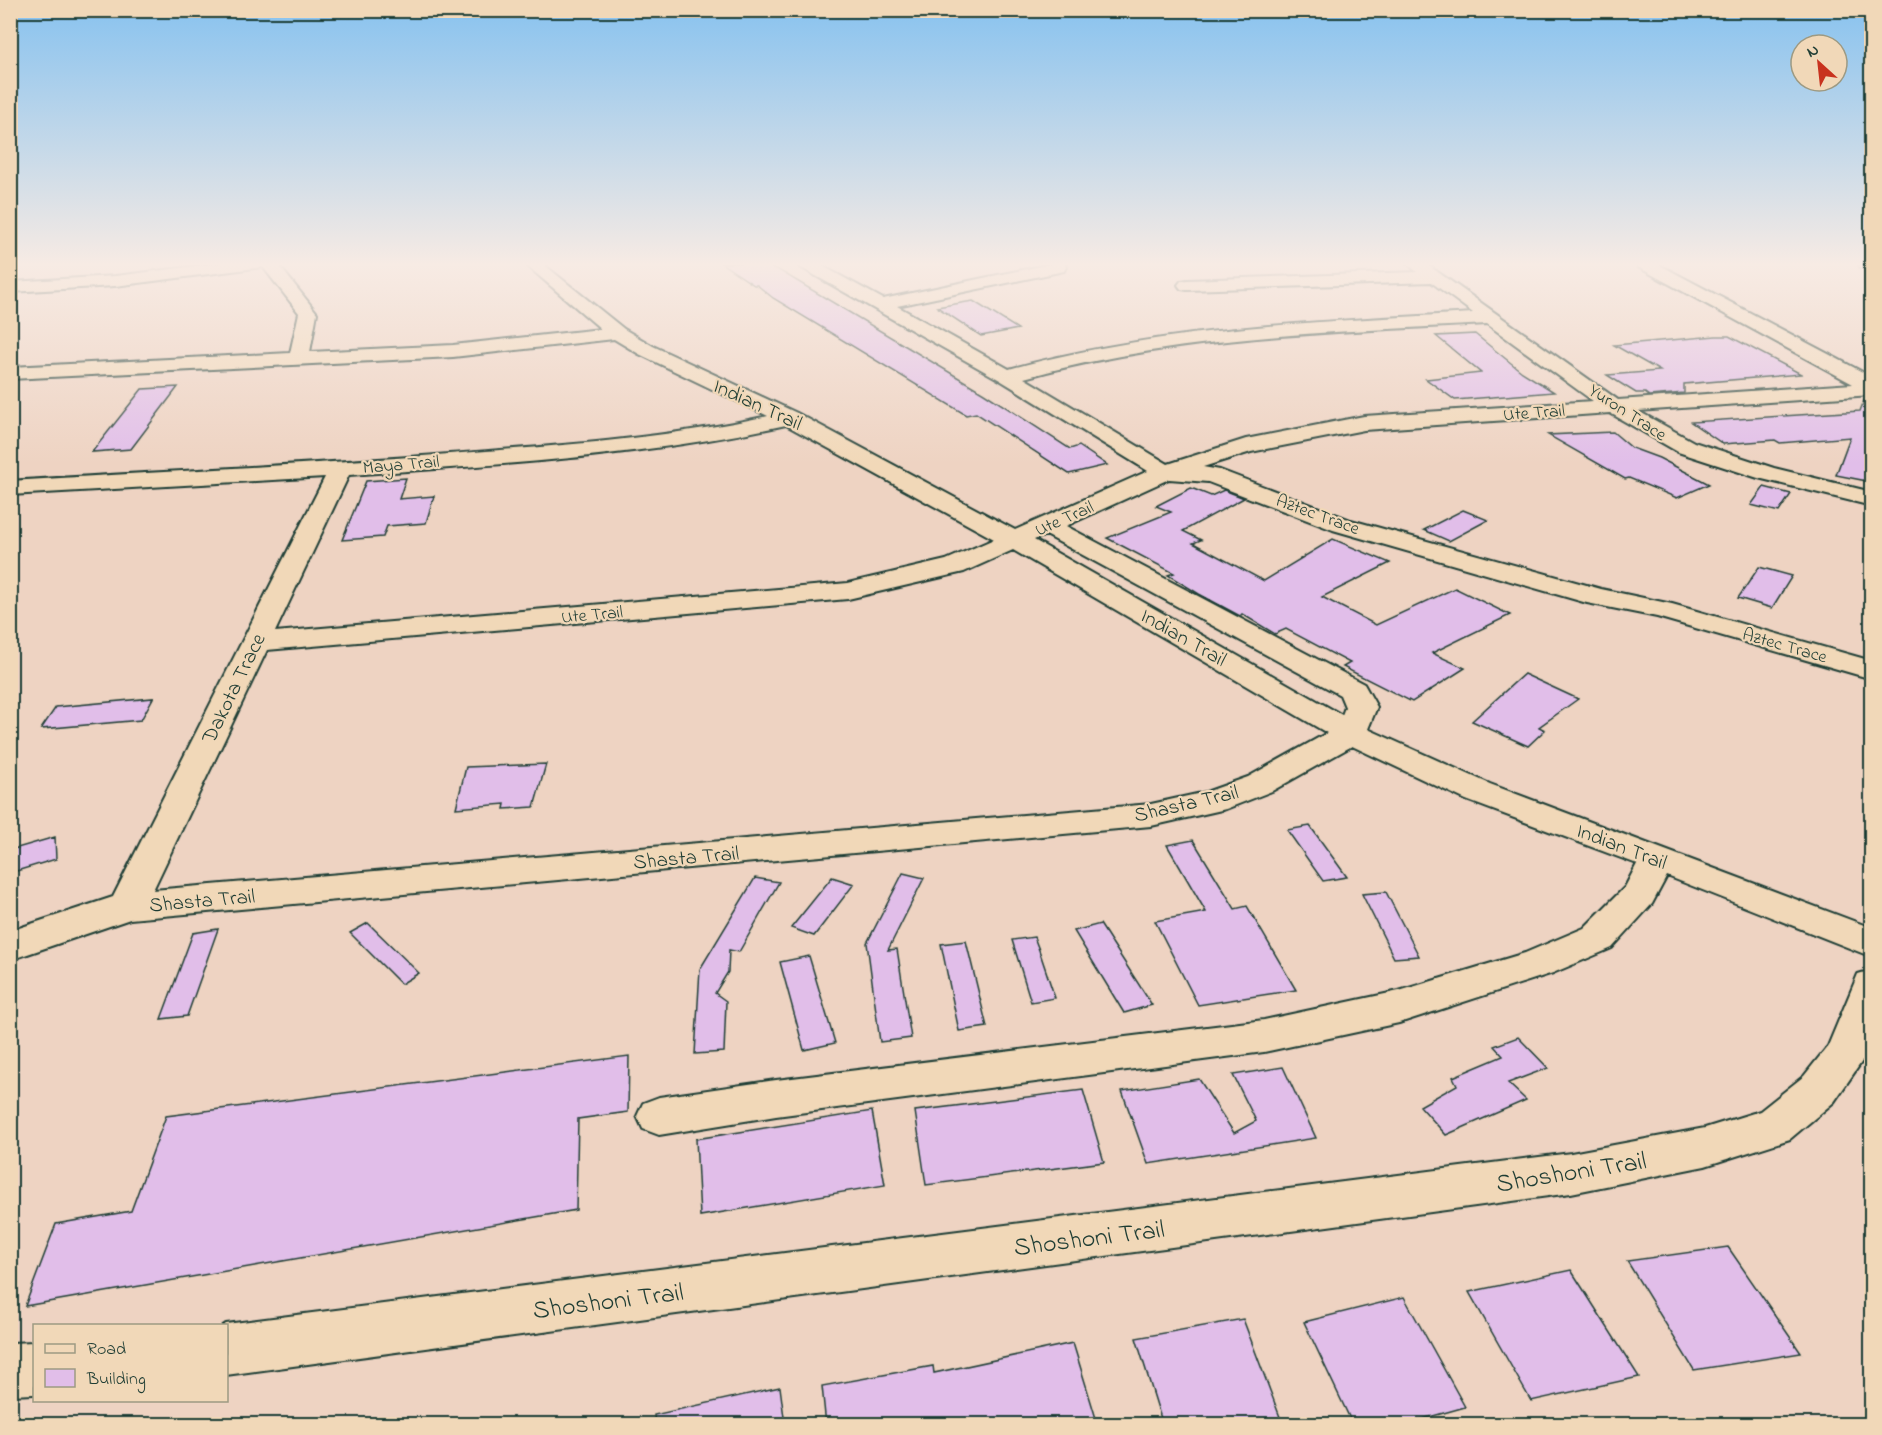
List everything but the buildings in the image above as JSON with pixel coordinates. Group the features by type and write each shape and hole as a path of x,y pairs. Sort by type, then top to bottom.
{"street":[{"path":"298,360 305,330"},
{"name":"Indian Trail","path":"613,330 674,365 789,417 1016,540 1350,733 1478,792 1658,859 1872,943"},
{"name":"Aztec Trace","path":"928,330 1166,472 1212,475 1342,525 1597,597 1662,610 1872,670"},
{"path":"1007,376 1076,357 1221,335 1300,330"},
{"name":"Yuron Trace","path":"1507,330 1615,407 1686,447 1766,473 1872,499"},
{"path":"1766,330 1872,388"},
{"path":"10,373 298,360 508,346 617,333"},
{"name":"Ute Trail","path":"255,642 848,591 955,566 1166,472 1246,446 1364,423 1872,388"},
{"name":"Maya Trail","path":"10,488 340,469 560,452 735,430 789,417"},
{"name":"Dakota Trace","path":"127,906 340,469"},
{"path":"1048,526 1353,690 1361,707 1350,733"},
{"name":"Shasta Trail","path":"10,946 127,906 1151,815 1214,801 1260,784 1299,764 1350,733"},
{"path":"658,1116 776,1098 1264,1036 1399,1007 1539,963 1598,938 1639,895 1658,859"},
{"name":"Shoshoni Trail","path":"228,1350 1560,1175 1705,1147 1774,1126 1819,1089 1846,1054 1872,985"},
{"path":"10,1369 33,1368"}]}
